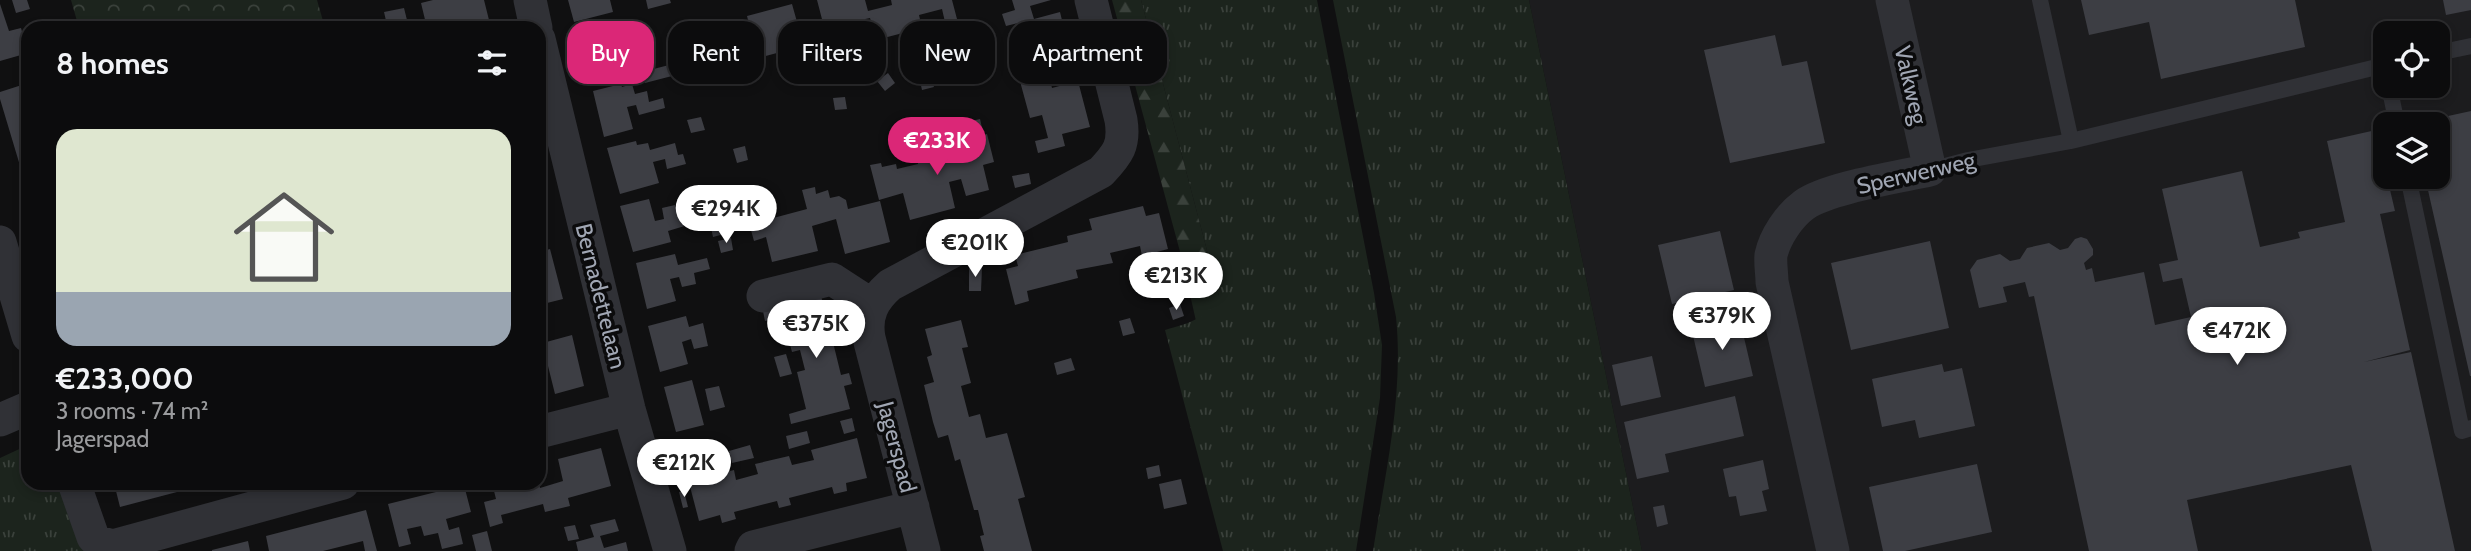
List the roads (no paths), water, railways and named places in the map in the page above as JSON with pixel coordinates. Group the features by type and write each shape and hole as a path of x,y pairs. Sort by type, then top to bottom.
{"street":[{"path":"530,0 534,21"},
{"path":"763,296 832,279 872,305 890,285 1101,172 1114,158 1124,136 1091,0"},
{"name":"Valkweg","path":"1892,0 1930,170"},
{"name":"Bernadettelaan","path":"546,67 629,409 670,551"},
{"name":"Sperwerweg","path":"1833,551 1772,282 1771,255 1788,220 1804,205 1824,195 1930,170"},
{"path":"0,242 21,312"},
{"name":"Jagerspad","path":"872,305 867,325 869,338 925,551"},
{"path":"546,430 629,409"},
{"path":"0,421 21,411"},
{"path":"76,490 89,529 99,542 113,546 317,490"},
{"name":"Jagerspad","path":"751,551 753,547 913,507"}],"lane":[{"path":"2040,0 2071,141"},
{"path":"2450,50 2471,46"},
{"name":"Sperwerweg","path":"1930,170 2071,141 2373,69"},
{"path":"2411,189 2462,430 2471,428"}]}
